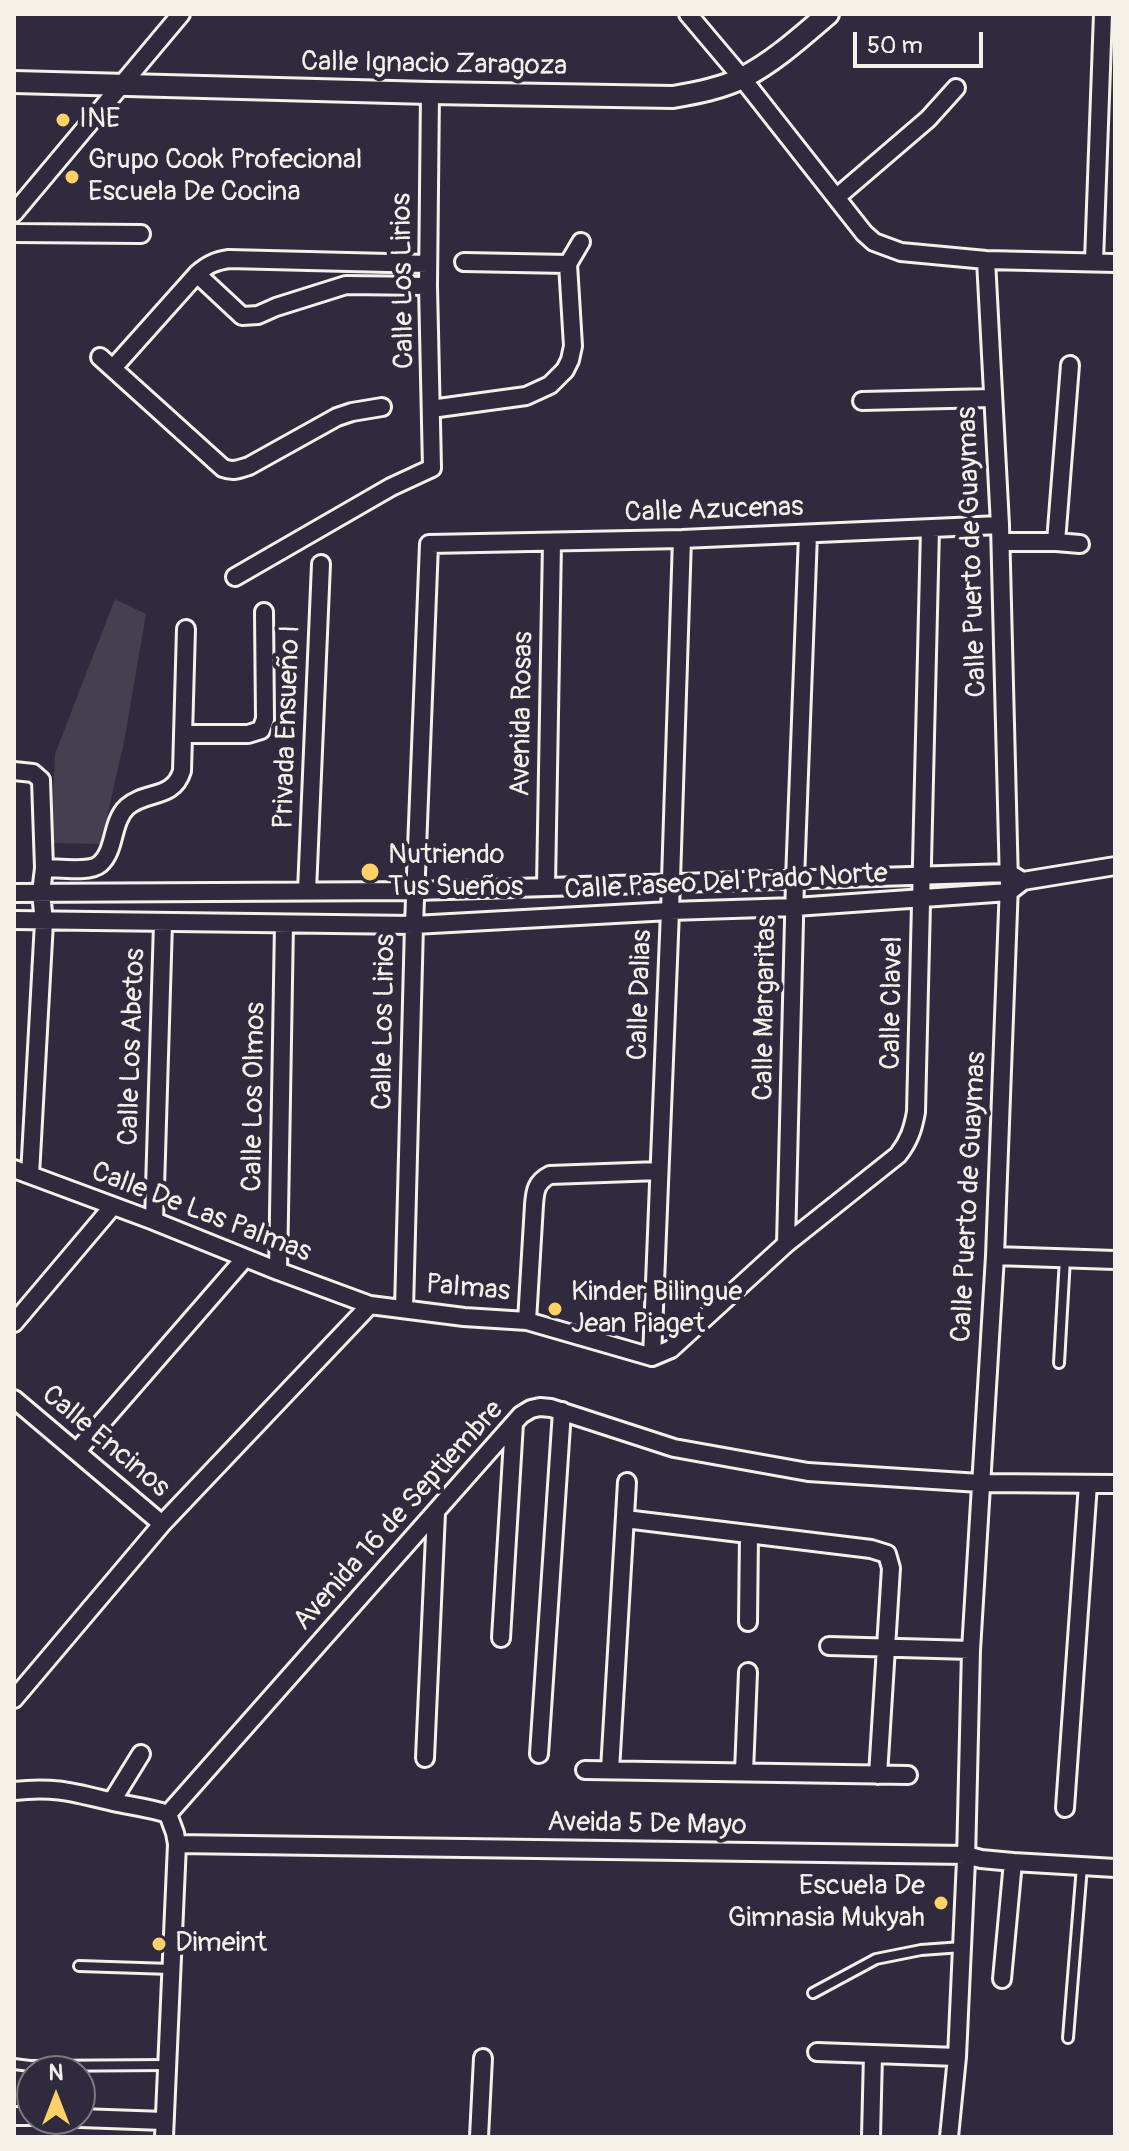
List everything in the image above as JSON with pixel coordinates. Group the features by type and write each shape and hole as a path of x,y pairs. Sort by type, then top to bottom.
{"street":[{"path":"14,213 181,14"},
{"path":"688,14 874,242 901,252 986,260 1115,263"},
{"name":"Calle Ignacio Zaragoza","path":"14,82 673,97 697,93 742,78 782,53 828,14"},
{"path":"1094,261 1103,14"},
{"path":"837,197 928,119 956,88"},
{"name":"Calle Los Lirios","path":"235,577 391,487 432,468 428,286 430,93"},
{"path":"14,233 141,234"},
{"path":"431,409 526,396 550,385 565,370 573,346 568,264 581,242"},
{"path":"113,368 197,274 213,262 229,259 428,264"},
{"name":"Calle Puerto de Guaymas","path":"949,2137 957,2057 971,1650 995,1256 1009,892 1016,877 986,260"},
{"path":"357,262 359,285"},
{"path":"464,262 568,264"},
{"path":"197,274 242,316 258,315 327,290 359,285 428,286"},
{"path":"100,357 228,470 249,466 337,417 382,407"},
{"path":"1056,542 1070,365"},
{"path":"862,401 993,398"},
{"name":"Calle Azucenas","path":"429,544 682,539 930,529 1080,544"},
{"name":"Calle Clavel","path":"652,1357 671,1349 786,1244 898,1155 910,1136 916,1112 930,529"},
{"name":"Calle Margaritas","path":"786,1244 808,534"},
{"name":"Calle Dalias","path":"652,1357 682,539"},
{"name":"Avenida Rosas","path":"546,886 552,542"},
{"name":"Calle Los Lirios","path":"404,1309 414,925 429,544"},
{"name":"Privada Ensueño I","path":"307,891 321,564"},
{"path":"184,734 248,734 261,730 265,719 264,612"},
{"path":"44,868 89,869 99,865 128,806 175,785 182,771 186,629"},
{"path":"14,771 33,773 41,780 44,868 41,893 44,922 22,1172"},
{"name":"Calle Paseo Del Prado Norte","path":"14,893 416,891 1016,877 1115,866"},
{"name":"Calle Paseo Del Prado Norte","path":"14,920 414,925 795,907 1009,892"},
{"name":"Calle Los Abetos","path":"154,1221 163,923"},
{"name":"Calle Los Olmos","path":"278,1271 284,924"},
{"path":"527,1321 535,1189 538,1183 550,1175 659,1171"},
{"name":"Calle De Las Palmas","path":"22,1172 370,1305"},
{"path":"14,1323 113,1206"},
{"path":"995,1256 1115,1260"},
{"path":"77,1451 245,1258"},
{"path":"14,1699 162,1524 370,1305"},
{"name":"Palmas","path":"370,1305 464,1317 527,1321 652,1357"},
{"name":"Calle Encinos","path":"14,1399 162,1524"},
{"name":"Avenida 16 de Septiembre","path":"168,1814 521,1415 531,1409 540,1407 562,1411 674,1448 808,1472 980,1483 1115,1484"},
{"path":"539,1754 562,1411"},
{"path":"501,1638 514,1423"},
{"path":"610,1770 627,1482"},
{"path":"1065,1808 1088,1484"},
{"path":"425,1758 436,1513"},
{"path":"625,1519 871,1549 887,1554 891,1568 878,1775"},
{"path":"748,1622 749,1534"},
{"path":"829,1646 971,1650"},
{"path":"744,1772 748,1672"},
{"path":"112,1801 141,1754"},
{"path":"585,1770 908,1775"},
{"path":"14,1791 59,1789 154,1809 168,1814 175,1833 177,1844 164,2129 96,2120"},
{"name":"Aveida 5 De Mayo","path":"177,1844 966,1855 1013,1862 1115,1868"},
{"path":"1002,1979 1013,1862"},
{"path":"817,2052 957,2057"},
{"path":"871,2137 873,2054"},
{"path":"479,2137 483,2058"}],"lane":[{"path":"1059,1363 1065,1258"},
{"path":"1068,2038 1082,1866"},
{"path":"813,1993 876,1959 921,1950 962,1947"},
{"path":"79,1966 171,1969"},
{"path":"14,2064 167,2065"}],"shaded area":[{"path":"115,599 146,614 124,742 101,844 51,843 55,754"}],"place":[{"name":"INE","path":"63,120"},
{"name":"Grupo Cook Profecional Escuela De Cocina","path":"72,177"},
{"name":"Nutriendo Tus Sueños","path":"370,872"},
{"name":"Kinder Bilingue Jean Piaget","path":"555,1309"},
{"name":"Escuela De Gimnasia Mukyah","path":"941,1903"},
{"name":"Dimeint","path":"159,1944"}]}
